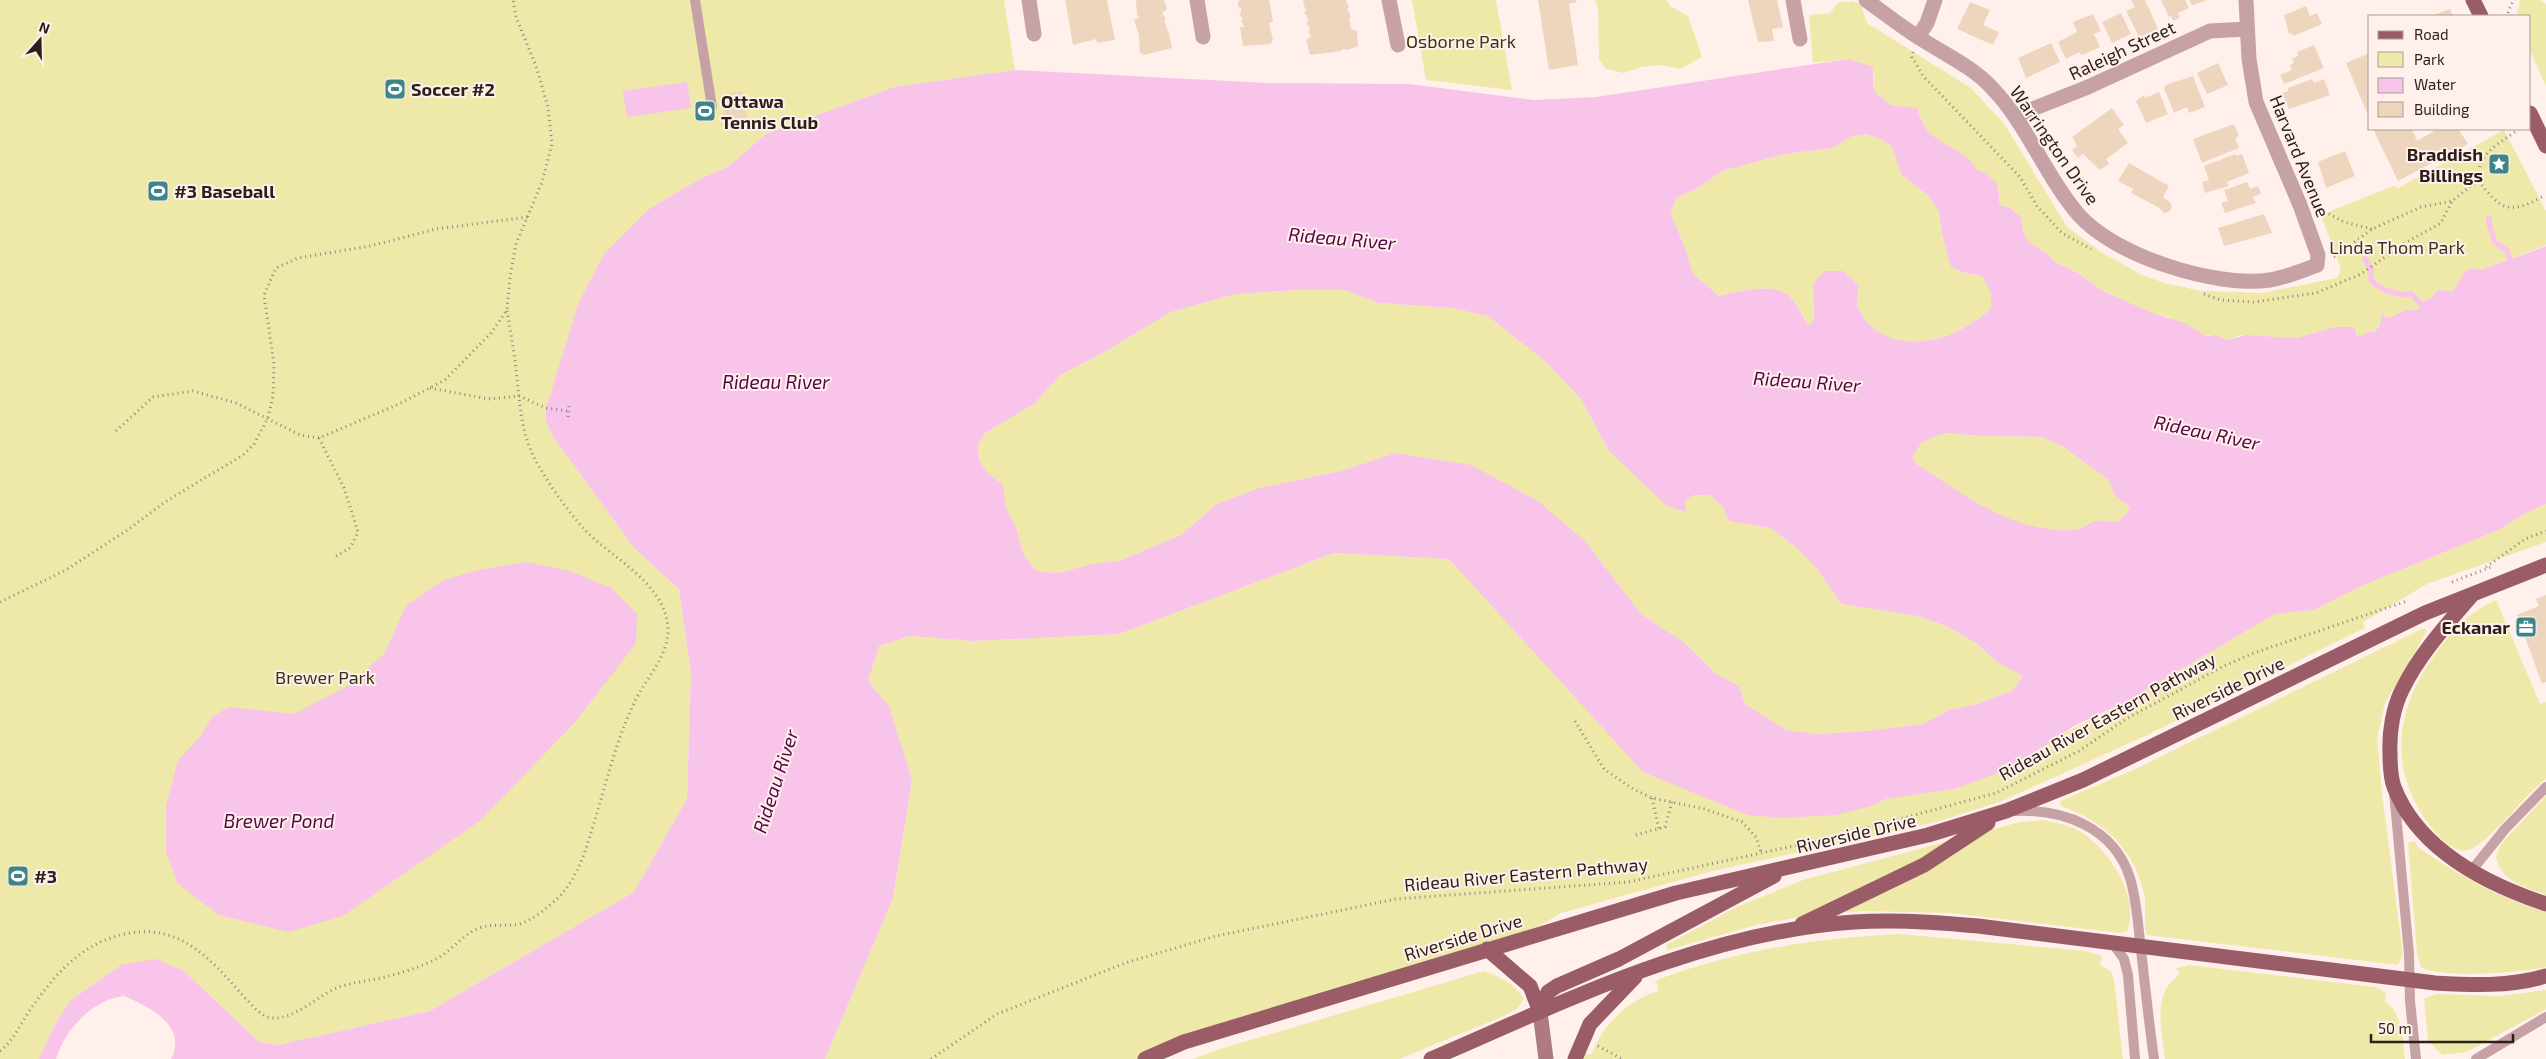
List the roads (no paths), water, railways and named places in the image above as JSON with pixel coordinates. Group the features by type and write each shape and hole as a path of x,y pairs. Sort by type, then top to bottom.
{"main road":[{"path":"2473,0 2480,15"},
{"path":"2531,115 2546,146"},
{"name":"Riverside Drive","path":"1145,1059 1184,1042 1676,893 1928,835 2006,811 2083,780 2425,613 2546,565"},
{"path":"2474,592 2422,656 2401,691 2390,739 2393,786 2409,814 2434,844 2472,870 2504,887 2546,904"},
{"path":"1791,930 1924,865 2006,811"},
{"path":"1540,1012 1548,992 1557,986 1619,959 1791,867"},
{"path":"1431,1059 1641,971 1717,946 1791,930 1854,922 1921,921 2112,942 2462,985 2533,980 2546,976"},
{"path":"1487,950 1530,986 1540,1012 1546,1059"},
{"path":"1575,1059 1590,1024 1641,971"}],"street":[{"path":"1029,0 1034,34"},
{"path":"1197,0 1202,37"},
{"path":"1389,0 1398,45"},
{"path":"1793,0 1800,39"},
{"name":"Warrington Drive","path":"1866,0 1918,37 1975,72 2015,116 2057,186 2080,216 2108,238 2179,269 2238,281 2269,280 2295,274 2317,265"},
{"path":"1918,37 1927,24 1935,0"},
{"name":"Harvard Avenue","path":"2246,0 2249,59 2256,102 2300,205 2318,255 2317,265"},
{"name":"Raleigh Street","path":"2015,116 2088,87 2210,31 2247,29"}],"lane":[{"path":"695,0 712,107"},
{"path":"2393,786 2416,1059"},
{"path":"2472,870 2505,829 2546,787"},
{"path":"2006,811 2054,813 2092,828 2123,862 2134,893 2154,1059"},
{"path":"2112,942 2124,959 2128,975 2135,1059"},
{"path":"2476,1059 2546,1017"}],"water":[{"name":"Rideau River","path":"1848,59 1873,67 1873,86 1876,93 1891,105 1917,108 1924,124 1935,138 1961,153 1976,169 1985,173 1997,183 2000,205 2010,208 2020,216 2024,234 2029,242 2050,256 2053,261 2076,272 2103,291 2155,314 2185,323 2206,336 2215,335 2228,340 2246,335 2297,338 2335,327 2355,327 2356,335 2364,335 2367,332 2374,332 2380,325 2382,315 2389,318 2405,310 2418,310 2421,302 2432,298 2438,290 2453,291 2464,273 2470,268 2481,270 2546,246 2546,504 2524,514 2501,529 2361,586 2314,610 2275,614 2127,701 2074,726 2009,769 1954,789 1886,799 1871,806 1836,815 1781,818 1748,815 1643,772 1449,559 1334,553 1119,634 973,641 910,636 879,646 868,681 889,706 912,780 893,898 825,1059 171,1059 175,1047 170,1027 155,1012 124,996 101,1003 81,1018 66,1037 56,1059 39,1059 53,1028 70,1001 121,965 156,959 184,971 259,1042 278,1045 430,1011 634,892 687,799 691,674 679,589 635,549 554,438 546,422 546,408 579,302 604,254 649,209 698,180 729,166 766,134 894,87 1015,70 1267,83 1409,84 1534,100 1596,97","holes":["1866,134 1881,139 1892,147 1901,174 1929,196 1939,212 1942,234 1951,267 1962,272 1982,276 1991,293 1991,309 1965,327 1943,337 1925,341 1902,341 1882,334 1865,320 1858,308 1859,286 1843,271 1824,271 1813,284 1814,320 1808,325 1794,301 1781,291 1754,289 1719,296 1693,274 1671,214 1676,198 1698,188 1722,171 1785,154 1833,148 1850,137","1296,290 1344,290 1379,303 1451,308 1488,316 1546,362 1581,399 1609,451 1667,506 1686,512 1685,500 1694,495 1710,495 1723,507 1729,521 1771,528 1797,548 1818,570 1841,604 1918,616 1946,626 1976,643 1997,662 2023,676 2012,691 1977,704 1949,710 1923,724 1867,731 1817,734 1786,730 1745,704 1739,686 1716,674 1685,643 1641,614 1586,542 1538,501 1471,465 1395,453 1345,470 1256,489 1217,504 1181,535 1119,561 1092,564 1058,573 1037,571 1024,556 1016,527 1006,508 1003,485 988,473 979,460 978,444 985,433 1034,404 1060,375 1101,354 1171,312 1236,294","1945,433 2042,437 2062,446 2109,480 2115,496 2130,507 2117,522 2095,521 2073,530 2038,527 2019,522 2001,515 1966,496 1916,464 1912,457 1922,442"]},
{"path":"687,82 691,108 627,117 623,91"},
{"name":"Brewer Pond","path":"526,562 570,571 611,588 637,614 636,643 576,721 481,820 343,916 288,932 219,915 178,884 166,852 166,806 178,760 200,737 212,717 229,707 294,714 346,687 384,654 406,606 442,581 478,570"}],"waterway":[{"path":"2489,218 2495,242 2507,251 2510,259"},
{"path":"2365,259 2371,270 2371,280 2375,284 2390,292 2412,294 2421,304"}],"place":[{"name":"Soccer #2","path":"395,89"},
{"name":"Ottawa Tennis Club","path":"705,111"},
{"name":"Braddish Billings","path":"2499,164"},
{"name":"#3 Baseball","path":"158,191"},
{"name":"Eckanar","path":"2526,627"},
{"name":"#3","path":"18,876"}],"park label":[{"name":"Osborne Park","path":"1461,41"},
{"name":"Linda Thom Park","path":"2397,247"},
{"name":"Brewer Park","path":"325,677"}]}
